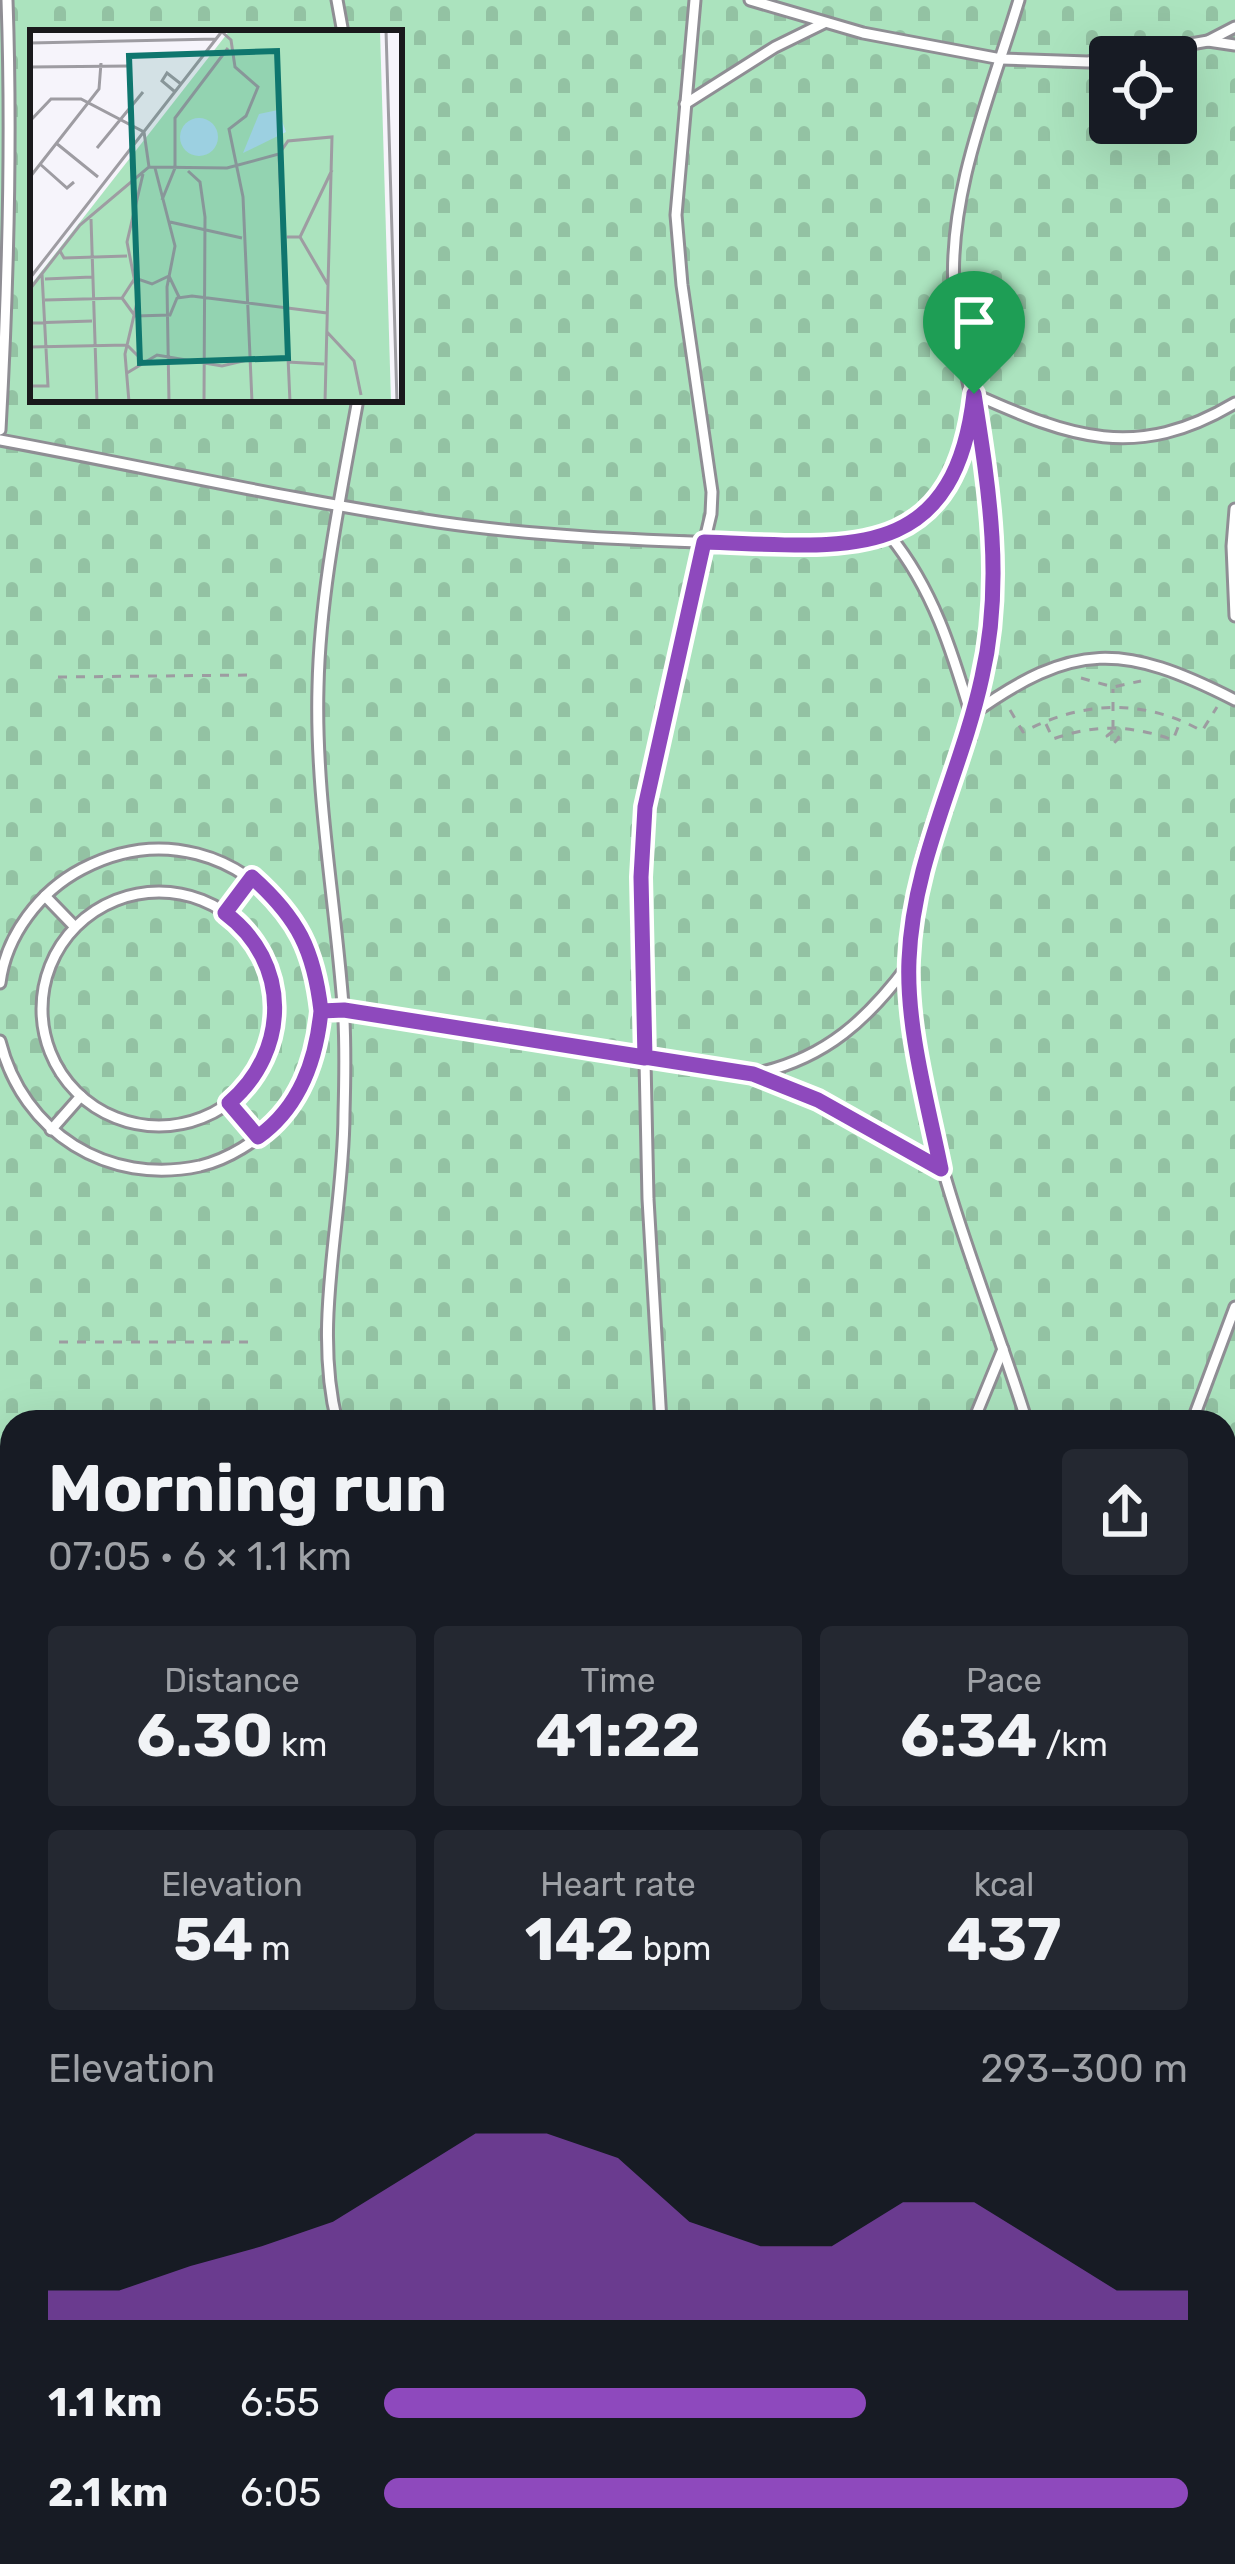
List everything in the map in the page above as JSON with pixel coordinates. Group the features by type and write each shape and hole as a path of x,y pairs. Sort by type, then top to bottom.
{"lane":[{"path":"0,430 9,257 8,0"},
{"path":"338,0 343,30"},
{"path":"660,1410 648,1199 641,877 645,807 712,492 676,215 695,0"},
{"path":"750,0 926,48 1001,59 1088,62 1208,41 1235,27"},
{"path":"1019,0 965,176 955,252 954,291 991,499 991,628 971,715 916,885 909,964 920,1065 941,1169 1023,1410"},
{"path":"685,104 775,47 824,23"},
{"path":"1208,41 1235,45"},
{"path":"974,394 1038,424 1115,439 1184,428 1235,404"},
{"path":"0,440 438,522 605,539 783,544 890,536 905,528 948,487 969,435 974,394"},
{"path":"335,1410 328,1354 344,1119 344,1010 320,771 318,687 357,402"},
{"path":"1235,509 1235,616"},
{"path":"890,536 908,558 939,617 971,715"},
{"path":"971,715 1041,670 1113,656 1162,667 1230,698"},
{"path":"0,983 15,935 45,896 67,877 101,859 140,849 179,849 217,859 252,877 281,903 303,936 317,972 321,1011 307,1076 290,1106 258,1137 209,1164 176,1171 109,1164 78,1150 28,1106 11,1076 0,1041"},
{"path":"225,913 252,877"},
{"path":"146,893 185,895 225,913 251,936 270,971 276,1010 263,1062 229,1103 197,1120 161,1126 124,1120 81,1096 51,1056 42,1018 46,978 62,942 107,904 146,893"},
{"path":"45,896 75,927"},
{"path":"753,1074 790,1066 843,1036 867,1016 909,964"},
{"path":"321,1011 344,1010 753,1074 818,1100 941,1169"},
{"path":"51,1130 81,1096"},
{"path":"229,1103 258,1137"},
{"path":"1197,1410 1232,1328 1235,1307"},
{"path":"978,1410 1004,1346"}],"path":[{"path":"1062,664 1087,682 1113,687 1140,682 1162,667"},
{"path":"58,677 252,675"},
{"path":"1113,687 1113,729"},
{"path":"1000,694 1023,732 1079,710 1114,706 1151,710 1202,731 1230,698"},
{"path":"1045,721 1054,739 1083,730 1134,728 1172,740 1181,720"},
{"path":"59,1342 252,1342"}],"green space":[{"path":"0,0 1235,0 1235,1410 0,1410"}],"route":[{"path":"974,394 969,435 948,487 905,528 868,541 704,542 645,807 641,877 645,1058 344,1010 321,1011 317,972 303,936 281,903 252,877 225,913 262,952 276,1010 263,1062 229,1103 258,1137 290,1106 307,1076 321,1011 344,1010 494,1034 645,1058 753,1074 818,1100 941,1169 920,1065 909,964 916,885 982,678 991,628 991,499 974,394"}]}
